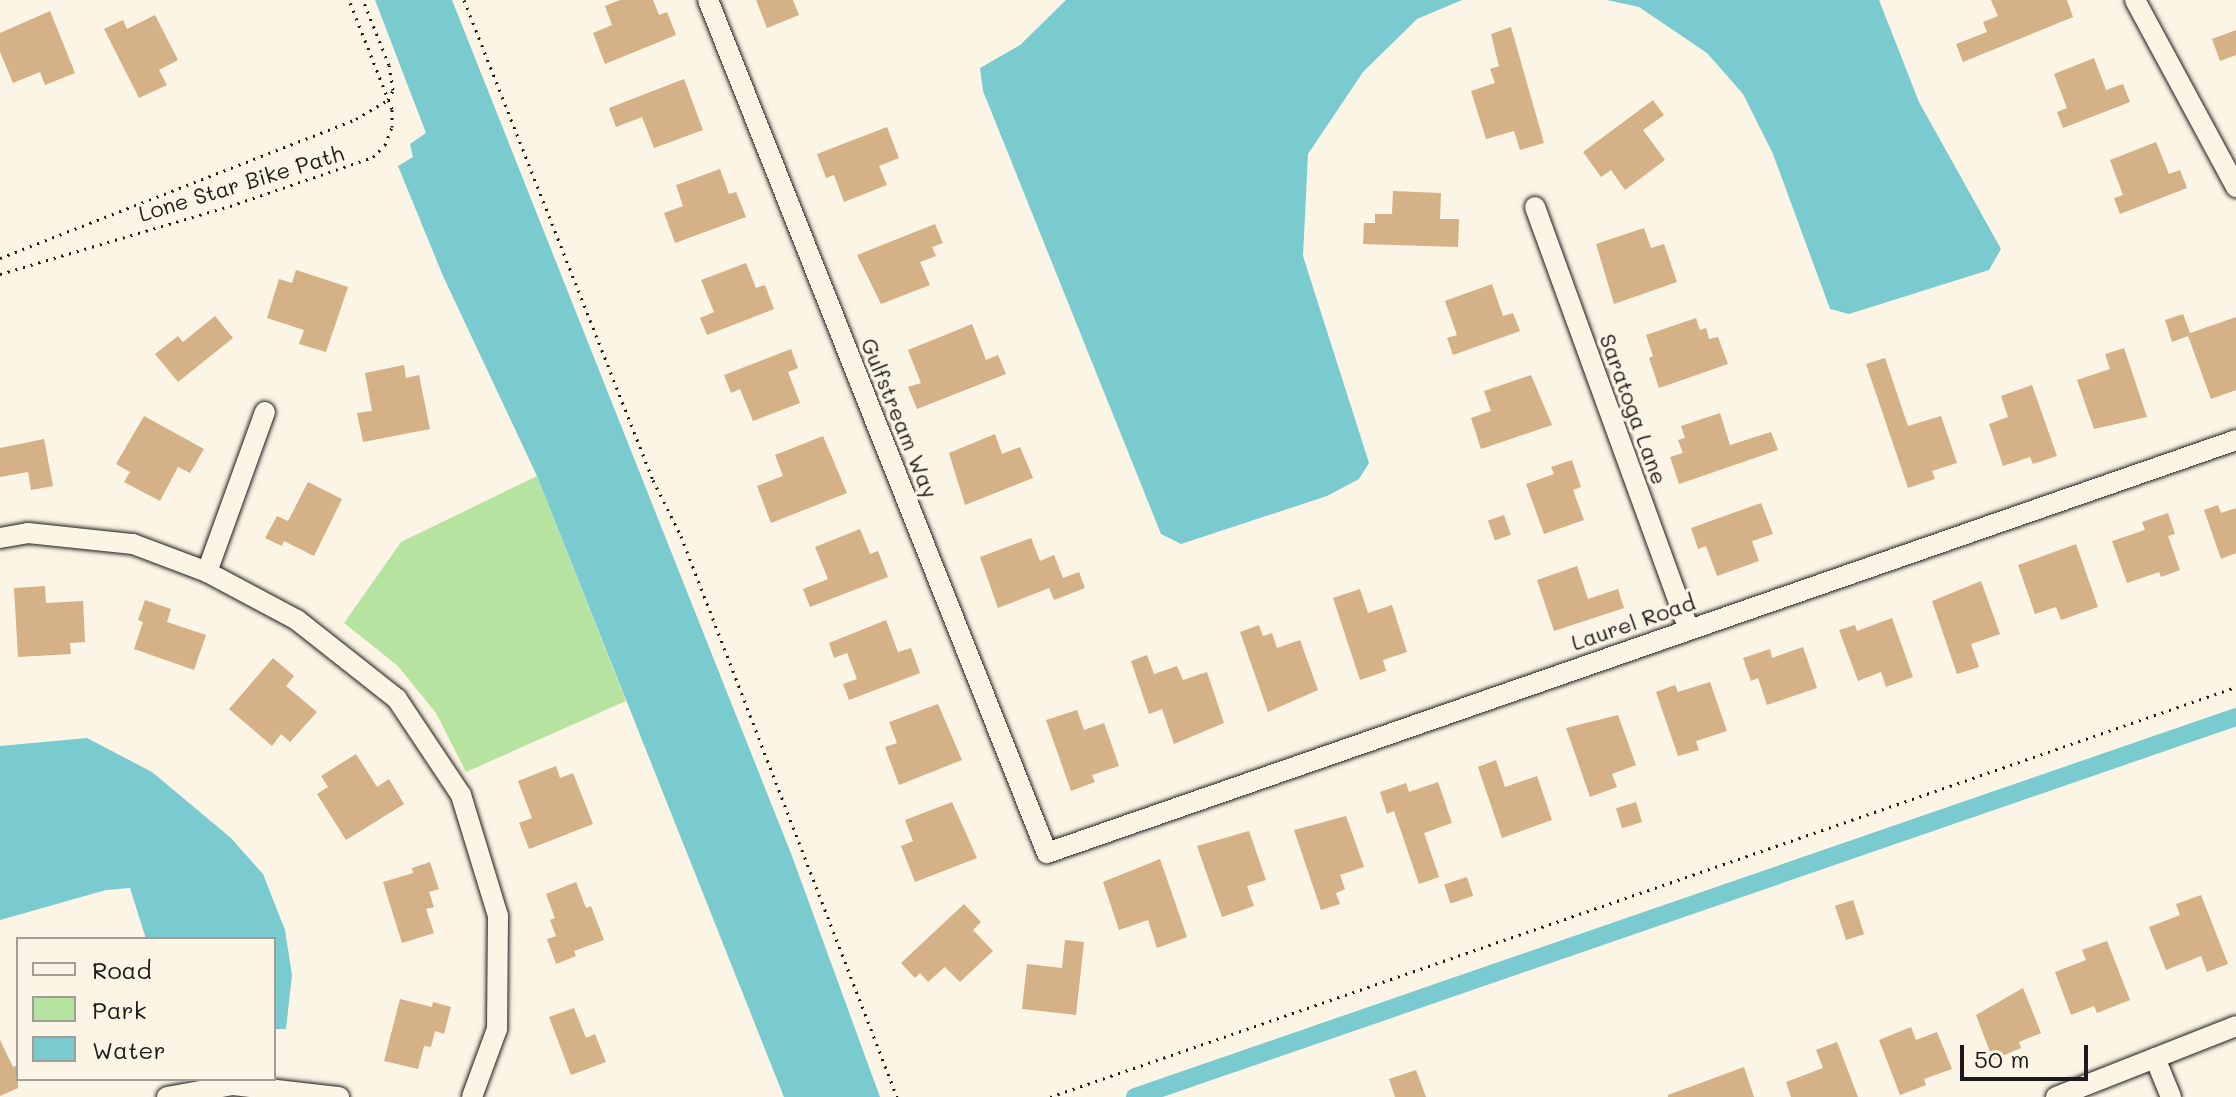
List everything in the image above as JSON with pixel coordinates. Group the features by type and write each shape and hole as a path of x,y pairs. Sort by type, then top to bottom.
{"street":[{"name":"Gulfstream Way","path":"708,0 1047,853"},
{"path":"2135,0 2236,187"},
{"name":"Saratoga Lane","path":"1535,207 1688,627"},
{"path":"207,572 265,412"},
{"name":"Laurel Road","path":"1047,853 1688,627 2236,440"},
{"path":"0,538 28,533 133,544 207,572 297,620 397,699 461,795 498,916 497,1029 472,1097"},
{"path":"2056,1097 2236,1026"},
{"path":"2155,1058 2171,1097"},
{"path":"167,1097 233,1085 339,1097"}],"path":[{"name":"Lone Star Bike Path","path":"0,274 230,206 373,157 385,145 392,127 388,100 349,0"},
{"path":"0,258 356,119 388,100 393,90 389,65 363,0"},
{"path":"464,0 653,480 681,536 897,1097"},
{"path":"1050,1097 2236,687"}],"green space":[{"path":"537,476 626,701 466,772 436,713 398,666 344,623 401,542"}],"water":[{"path":"375,0 452,0 792,856 880,1097 784,1097 537,476 443,276 398,166 413,157 410,144 426,133"},
{"path":"1066,0 1462,0 1417,19 1363,72 1308,154 1303,256 1369,463 1359,479 1327,496 1181,544 1161,534 983,91 980,68 1020,45"},
{"path":"1607,0 1879,0 1919,102 2001,249 1989,270 1849,314 1830,309 1773,154 1743,94 1707,53 1639,7"},
{"path":"87,738 152,772 231,838 263,874 285,930 292,975 286,1029 276,1029 276,937 145,937 130,888 106,890 0,920 0,746"}],"building":[{"path":"620,0 653,0 659,15 667,12 676,35 605,64 593,33 612,25 605,6"},
{"path":"756,0 793,0 799,15 767,28"},
{"path":"1991,0 2067,0 2073,17 1963,62 1956,44 1987,32 1983,22 1998,16"},
{"path":"50,11 75,73 45,85 40,72 13,83 0,52 0,33"},
{"path":"155,15 178,60 159,70 167,85 139,98 104,29 123,20 127,29"},
{"path":"1511,27 1544,143 1520,150 1514,131 1486,139 1471,91 1495,83 1490,69 1499,66 1491,34"},
{"path":"2236,30 2236,55 2220,61 2212,39"},
{"path":"2094,58 2106,90 2123,84 2130,102 2063,128 2057,112 2067,108 2054,74"},
{"path":"684,79 703,130 654,148 642,117 616,127 609,108"},
{"path":"1653,100 1664,115 1643,130 1665,160 1625,190 1611,170 1601,177 1583,152"},
{"path":"887,127 899,158 879,166 887,185 844,202 834,175 826,178 817,154"},
{"path":"2156,142 2169,174 2180,170 2187,188 2120,214 2114,198 2123,195 2110,160"},
{"path":"720,169 729,194 736,192 746,217 675,243 664,213 683,206 676,185"},
{"path":"1393,191 1441,193 1440,219 1459,219 1458,247 1363,244 1364,223 1375,223 1375,214 1392,214"},
{"path":"935,224 943,243 932,247 936,256 920,262 930,285 881,304 857,255"},
{"path":"1644,228 1651,248 1664,244 1677,282 1614,304 1596,244"},
{"path":"746,263 756,288 765,285 774,309 707,335 700,318 714,312 701,280"},
{"path":"296,270 348,287 326,352 299,344 304,330 267,318 279,279 292,283"},
{"path":"1492,284 1503,316 1513,313 1520,331 1453,355 1447,338 1457,335 1445,301"},
{"path":"2183,314 2190,333 2236,317 2236,390 2211,399 2188,336 2172,342 2165,320"},
{"path":"215,316 233,338 178,382 155,354 178,336 183,342"},
{"path":"1696,318 1700,330 1706,328 1709,339 1718,337 1728,364 1659,388 1649,358 1653,356 1646,335"},
{"path":"972,324 986,360 998,355 1006,374 917,409 908,387 921,383 908,350"},
{"path":"2124,348 2147,417 2094,429 2077,380 2110,369 2105,354"},
{"path":"791,349 798,368 788,372 800,403 753,421 740,389 731,393 724,375"},
{"path":"1885,358 1908,426 1941,416 1957,463 1932,471 1935,479 1908,488 1866,364"},
{"path":"404,365 406,378 419,375 430,429 363,442 357,413 372,411 365,373"},
{"path":"1531,375 1552,425 1481,449 1471,418 1491,411 1484,391"},
{"path":"2032,385 2057,456 2033,464 2030,457 2003,466 1989,424 2008,417 2001,396"},
{"path":"1720,413 1730,445 1771,432 1778,450 1679,484 1670,457 1683,453 1678,440 1685,438 1681,426"},
{"path":"144,416 204,449 190,473 178,467 160,501 124,482 130,472 116,464"},
{"path":"995,434 1002,454 1020,447 1033,478 965,505 949,453"},
{"path":"823,436 847,493 771,523 757,486 783,476 775,455"},
{"path":"44,439 53,486 31,490 28,472 0,477 0,448"},
{"path":"1572,460 1581,487 1573,490 1584,520 1544,534 1526,484 1554,474 1551,467"},
{"path":"308,482 342,499 314,556 284,541 282,546 265,538 277,516 288,521"},
{"path":"1761,503 1773,534 1752,541 1759,561 1717,576 1706,546 1698,549 1691,528"},
{"path":"2218,505 2221,513 2236,508 2236,553 2221,559 2204,510"},
{"path":"2168,513 2175,534 2168,536 2180,570 2161,577 2159,572 2127,583 2112,541 2145,530 2142,522"},
{"path":"1504,515 1511,535 1495,540 1488,521"},
{"path":"860,529 870,554 878,551 888,577 810,607 803,589 828,579 815,547"},
{"path":"1031,538 1040,561 1054,555 1063,578 1079,572 1085,588 1054,600 1049,588 998,608 980,557"},
{"path":"2076,544 2098,607 2061,620 2056,607 2035,614 2018,565"},
{"path":"1577,566 1588,599 1618,589 1624,608 1554,631 1537,580"},
{"path":"1981,581 2000,634 1971,644 1979,667 1957,674 1932,601"},
{"path":"45,586 46,603 83,601 85,642 70,643 71,654 18,657 14,588"},
{"path":"1360,589 1368,613 1392,605 1407,652 1383,660 1386,671 1360,680 1333,598"},
{"path":"145,600 171,609 167,622 206,635 194,670 134,649 143,622 138,620"},
{"path":"1892,618 1913,677 1886,687 1881,672 1858,681 1839,630 1855,625 1857,631"},
{"path":"886,620 898,652 911,648 920,673 849,700 843,684 857,679 847,653 834,658 829,643"},
{"path":"1259,625 1263,636 1272,633 1277,648 1300,640 1318,690 1268,712 1240,632"},
{"path":"1803,647 1817,688 1767,705 1758,678 1751,681 1743,658 1770,649 1772,658"},
{"path":"1147,655 1154,674 1177,666 1183,680 1207,672 1224,723 1174,744 1162,709 1149,714 1131,661"},
{"path":"273,658 294,676 286,686 317,712 290,742 281,734 272,746 229,709"},
{"path":"1710,682 1727,731 1696,741 1699,750 1678,756 1656,692 1675,685 1678,692"},
{"path":"938,704 962,760 899,785 885,747 897,743 889,722"},
{"path":"1077,710 1084,730 1104,723 1119,766 1092,775 1095,782 1071,791 1046,720"},
{"path":"1618,715 1636,765 1612,774 1617,787 1590,797 1566,728"},
{"path":"356,754 377,787 389,779 404,804 346,840 317,794 328,787 321,776"},
{"path":"1496,760 1505,787 1537,776 1552,820 1502,838 1478,767"},
{"path":"556,766 560,778 573,773 593,824 529,849 519,823 532,818 518,781"},
{"path":"1438,782 1452,823 1424,833 1439,877 1419,884 1394,811 1387,814 1380,792 1406,783 1409,792"},
{"path":"952,802 977,858 915,882 901,846 913,841 905,820"},
{"path":"1636,802 1642,822 1622,828 1616,808"},
{"path":"1346,816 1364,867 1340,875 1345,889 1336,893 1340,904 1321,910 1294,830"},
{"path":"1249,831 1266,880 1247,886 1254,906 1222,917 1197,846"},
{"path":"1160,859 1187,937 1157,948 1148,920 1119,930 1103,882"},
{"path":"430,862 439,889 429,892 434,907 426,909 434,933 402,943 383,882 413,873 412,868"},
{"path":"1467,877 1473,896 1450,903 1444,884"},
{"path":"576,882 586,908 591,906 604,940 574,951 576,956 556,964 547,939 556,936 550,920 555,918 546,894"},
{"path":"2201,895 2228,964 2207,972 2201,956 2166,970 2149,927 2180,915 2176,904"},
{"path":"1853,900 1864,934 1846,940 1835,906"},
{"path":"964,904 981,922 973,930 993,951 960,982 945,967 928,982 920,973 915,978 901,963"},
{"path":"1065,940 1084,942 1076,1015 1022,1009 1027,964 1062,968"},
{"path":"2107,941 2130,1000 2097,1013 2094,1006 2071,1015 2055,972 2086,960 2082,950"},
{"path":"2023,988 2041,1033 2019,1042 2021,1048 1993,1060 1976,1015"},
{"path":"400,999 432,1007 433,1002 451,1007 444,1034 435,1031 431,1047 424,1046 418,1069 384,1061"},
{"path":"574,1008 586,1038 595,1034 606,1062 571,1075 549,1017"},
{"path":"1911,1027 1916,1040 1937,1032 1952,1069 1924,1079 1926,1085 1900,1095 1879,1040"},
{"path":"0,1040 13,1067 16,1066 18,1088 0,1096"},
{"path":"1837,1042 1858,1097 1791,1097 1786,1082 1823,1068 1816,1050"},
{"path":"1744,1067 1754,1097 1668,1097 1668,1095"},
{"path":"1416,1070 1426,1097 1395,1097 1389,1079"}],"waterway":[{"path":"1135,1097 2236,717"}]}
